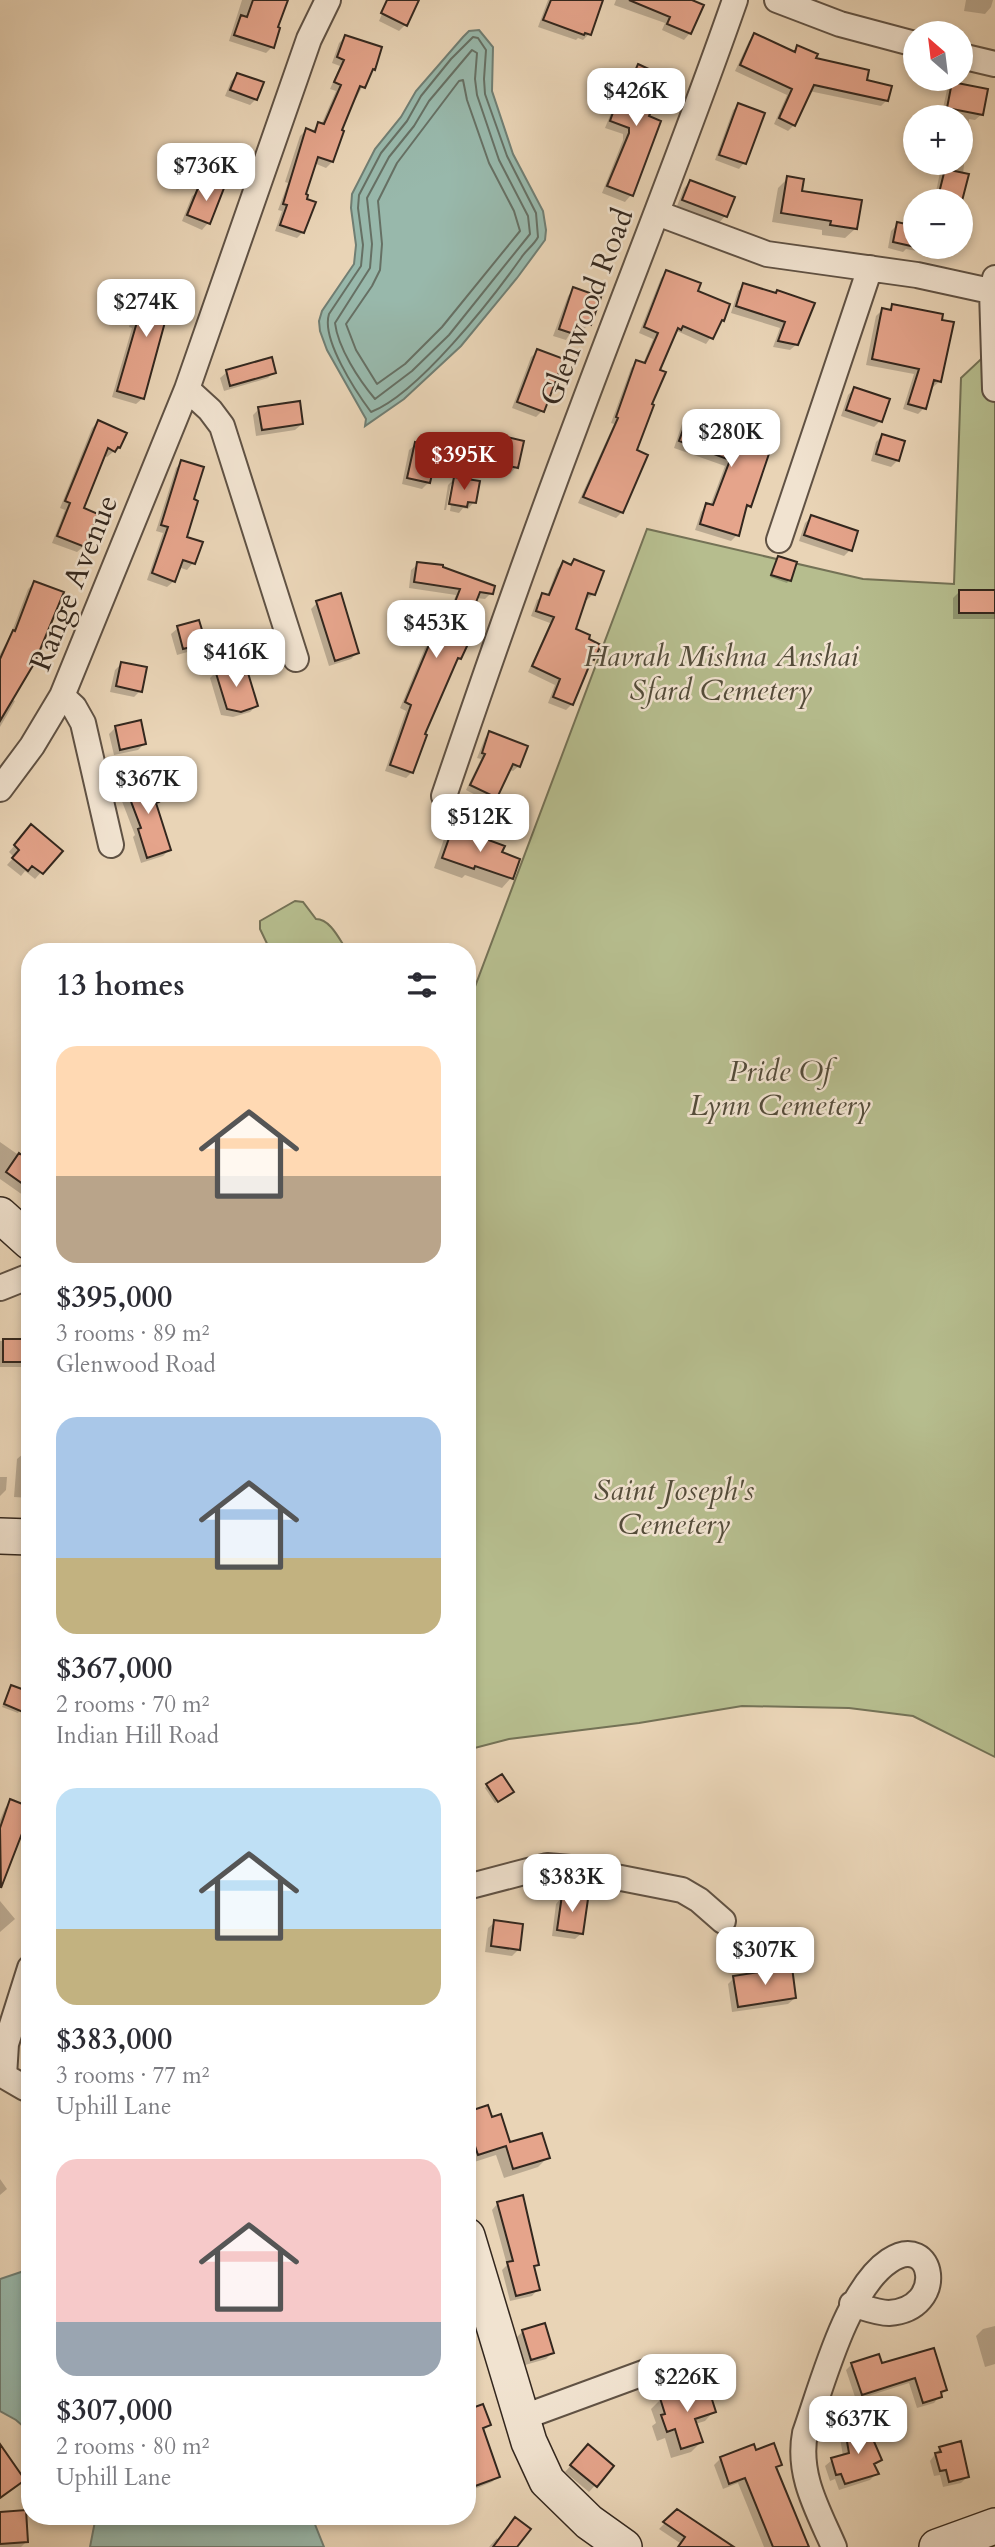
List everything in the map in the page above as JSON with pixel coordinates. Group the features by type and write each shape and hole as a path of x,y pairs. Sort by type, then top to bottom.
{"street":[{"name":"Range Avenue","path":"0,789 32,746 62,696 187,389 309,39 328,0"},
{"name":"Glenwood Road","path":"444,796 570,438 696,113 735,0"},
{"path":"777,0 819,7 839,24 903,41"},
{"path":"973,59 995,64"},
{"path":"657,213 767,254 994,287 995,389"},
{"path":"779,540 870,268"},
{"path":"187,389 210,410 222,426 296,659"},
{"path":"62,696 74,706 83,723 111,845"},
{"path":"0,1215 21,1234"},
{"path":"0,1288 21,1280"},
{"path":"0,1536 21,1536"},
{"path":"476,1884 547,1866 570,1868 682,1890 699,1900 723,1921"},
{"path":"21,1996 6,2044 4,2076 21,2086"},
{"path":"476,2266 521,2418 547,2481 589,2522 624,2547"},
{"path":"834,2547 804,2476 802,2447 852,2304"},
{"path":"521,2418 649,2371"},
{"path":"937,2547 995,2526"}],"green space":[{"path":"995,346 995,1757 913,1716 849,1708 742,1706 639,1723 509,1739 476,1748 476,984 647,529 863,579 954,584 961,378"},
{"path":"295,901 303,902 316,919 331,927 342,943 267,943 260,929 260,921"}],"water":[{"path":"479,30 493,47 492,91 513,154 543,211 545,240 461,346 404,399 365,426 366,419 327,350 319,321 322,311 354,264 356,245 352,194 375,149 401,117 416,91 469,31"},
{"path":"21,2272 21,2424 0,2411 0,2279"},
{"path":"94,2525 315,2525 324,2547 90,2547"}],"building":[{"path":"253,0 288,0 274,48 234,35 241,15 247,17"},
{"path":"387,0 419,0 407,26 381,13"},
{"path":"551,0 603,0 591,35 543,20"},
{"path":"629,0 692,0 704,5 691,34 667,24 670,17"},
{"path":"754,33 795,52 797,45 818,54 816,58 869,70 867,80 892,86 888,101 814,85 795,126 779,118 792,89 740,65"},
{"path":"345,35 382,47 375,70 373,69 365,88 360,86 342,130 344,131 333,162 318,157 306,194 307,199 316,202 304,233 280,225 287,205 283,204 306,128 315,132 318,122 324,124 341,85 334,82 344,60 337,57"},
{"path":"638,64 666,77 649,116 661,121 633,196 607,186 629,133 629,128 610,121 616,104 620,106"},
{"path":"237,73 264,82 257,100 230,90"},
{"path":"973,86 988,89 983,115 973,113 973,105 948,105 950,91 973,91"},
{"path":"738,103 765,113 746,164 719,155"},
{"path":"944,175 969,175 965,189 940,189"},
{"path":"787,176 804,179 802,191 862,200 857,229 830,225 831,221 781,213"},
{"path":"690,180 735,197 727,217 682,200"},
{"path":"208,182 224,188 210,224 187,215 198,188 205,190"},
{"path":"897,222 903,223 903,244 893,242"},
{"path":"666,270 701,283 698,291 730,304 713,339 683,326 681,330 678,328 660,370 666,372 637,450 648,455 623,513 583,497 618,418 616,417 636,360 645,363 658,333 644,327"},
{"path":"146,281 174,289 144,399 117,391"},
{"path":"743,283 776,293 777,290 815,303 798,345 778,341 785,322 736,306"},
{"path":"573,287 601,297 591,325 579,320 574,334 559,329"},
{"path":"892,304 943,314 942,320 954,322 941,382 934,380 926,409 908,404 919,369 872,359 882,308 891,310"},
{"path":"537,349 564,359 544,412 517,402"},
{"path":"272,357 276,373 230,386 226,370"},
{"path":"854,387 890,399 882,422 846,410"},
{"path":"300,401 303,424 262,430 258,407"},
{"path":"688,416 734,433 738,418 762,425 758,437 773,442 751,507 747,505 739,536 700,524 706,503 713,505 730,460 679,441"},
{"path":"98,420 127,433 115,452 108,448 84,508 98,514 85,547 57,536 70,503 65,501"},
{"path":"494,434 524,441 518,468 488,461"},
{"path":"882,434 905,441 899,461 876,454"},
{"path":"415,442 438,448 430,483 407,478"},
{"path":"181,460 204,467 194,499 198,501 187,537 203,542 195,564 183,560 175,582 152,573 168,527 161,525"},
{"path":"454,477 480,481 476,503 468,502 467,507 449,504"},
{"path":"811,515 858,531 852,551 804,535"},
{"path":"778,556 797,562 791,581 771,575"},
{"path":"574,559 604,571 595,595 588,593 576,629 590,635 589,639 601,645 594,660 592,659 573,705 553,697 560,679 532,666 554,617 536,611 542,593 549,595 563,561 571,565"},
{"path":"417,562 443,565 495,586 493,594 480,592 461,641 468,644 461,659 458,658 425,734 427,735 413,773 390,765 411,705 405,702 431,640 439,643 460,589 414,582"},
{"path":"34,581 64,592 35,662 0,721 0,659 13,630 15,631"},
{"path":"959,590 995,590 995,613 959,613"},
{"path":"341,593 359,653 335,661 316,601"},
{"path":"199,620 206,643 183,649 177,626"},
{"path":"121,662 147,667 142,692 116,686"},
{"path":"239,663 243,675 248,673 258,706 241,712 227,709 215,670"},
{"path":"141,720 146,744 120,750 115,726"},
{"path":"489,731 528,746 520,767 513,764 497,798 470,785 485,754 482,753"},
{"path":"148,774 159,802 156,803 171,850 147,858 138,829 141,828 124,783"},
{"path":"31,824 63,851 43,874 32,866 28,871 12,858 19,850 14,845"},
{"path":"453,827 505,846 502,852 520,859 513,879 442,858"},
{"path":"19,1153 21,1154 21,1183 6,1172"},
{"path":"3,1339 21,1339 21,1362 3,1362"},
{"path":"11,1685 21,1689 21,1711 4,1704"},
{"path":"502,1774 514,1792 498,1802 486,1784"},
{"path":"10,1799 21,1803 21,1836 1,1888 0,1828"},
{"path":"562,1895 588,1899 583,1934 557,1930"},
{"path":"494,1920 523,1924 520,1950 491,1946"},
{"path":"792,1967 796,1998 738,2007 733,1976"},
{"path":"488,2105 492,2117 501,2114 510,2142 542,2133 550,2158 513,2169 506,2146 478,2155 476,2109"},
{"path":"523,2195 539,2265 534,2266 540,2290 516,2296 507,2262 513,2261 497,2202"},
{"path":"545,2323 554,2353 531,2360 522,2330"},
{"path":"934,2348 947,2390 941,2392 942,2397 923,2403 915,2378 862,2395 851,2363 879,2354 882,2363"},
{"path":"708,2387 716,2412 695,2419 703,2442 681,2449 675,2429 667,2432 661,2415 665,2414 660,2398 685,2390 686,2394"},
{"path":"483,2404 491,2425 483,2428 500,2477 476,2486 476,2407"},
{"path":"866,2423 882,2460 874,2464 879,2474 845,2484 841,2474 836,2475 831,2458 849,2453 845,2430"},
{"path":"961,2441 969,2477 949,2482 946,2470 940,2471 935,2453 941,2452 939,2447"},
{"path":"774,2443 782,2465 776,2467 809,2547 773,2547 745,2478 729,2484 720,2457 754,2444 756,2450"},
{"path":"0,2444 21,2474 21,2483 0,2498"},
{"path":"588,2444 614,2466 597,2487 570,2465"},
{"path":"677,2509 734,2547 678,2547 685,2537 663,2522"},
{"path":"21,2510 21,2525 27,2525 28,2542 0,2544 0,2512"},
{"path":"515,2517 531,2529 517,2547 493,2547"}],"park label":[{"name":"Havrah Mishna Anshai Sfard Cemetery","path":"721,673"},
{"name":"Pride Of Lynn Cemetery","path":"780,1088"},
{"name":"Saint Joseph's Cemetery","path":"674,1507"}]}
